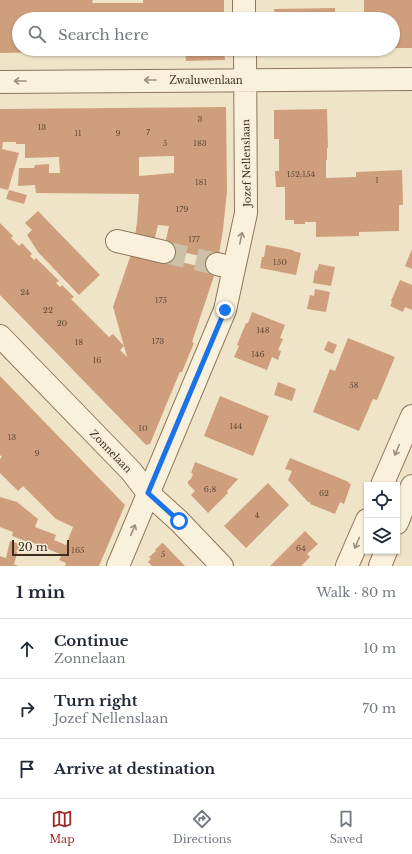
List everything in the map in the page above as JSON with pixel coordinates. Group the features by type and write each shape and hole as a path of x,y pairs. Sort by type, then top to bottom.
{"street":[{"path":"244,0 244,12"},
{"name":"Jozef Nellenslaan","path":"118,566 225,310 226,266 246,213 245,56"},
{"name":"Zwaluwenlaan","path":"0,82 412,79"},
{"path":"117,241 164,252"},
{"name":"Zonnelaan","path":"0,336 131,471 148,493 179,521 222,566"},
{"path":"383,482 412,416"},
{"path":"399,518 412,486"},
{"path":"347,566 364,527"},
{"path":"380,566 385,554"}],"building":[{"path":"0,0 93,0 92,3 143,3 143,0 224,0 224,12 12,12 12,53 0,53"},
{"path":"364,0 412,0 412,48 400,48 400,12 364,12"},
{"path":"335,8 335,12 274,12 274,9"},
{"path":"186,56 225,56 225,60 186,61"},
{"path":"226,107 227,191 218,260 164,248 169,226 158,225 153,246 134,241 139,194 36,193 35,185 18,186 19,168 34,168 35,165 49,164 49,173 60,173 59,157 25,158 25,144 3,142 2,149 19,153 8,190 0,188 0,109","holes":["174,156 174,173 139,176 139,157"]},
{"path":"327,109 328,148 326,178 356,177 356,172 402,170 403,205 399,205 399,231 359,232 359,236 316,237 316,222 294,224 294,220 285,220 285,187 276,187 275,171 279,171 279,139 274,139 274,110"},
{"path":"9,190 27,195 24,204 6,199"},
{"path":"38,211 100,275 79,295 38,252 27,235 32,230 25,223"},
{"path":"0,223 13,236 11,238 19,246 22,243 32,254 30,256 34,260 36,258 59,281 56,283 60,287 62,285 74,297 71,299 109,337 113,334 124,346 113,307 132,251 216,270 192,342 194,343 182,372 179,374 150,444 146,445 0,295","holes":["124,346 127,357 120,350"]},
{"path":"266,245 301,253 296,275 260,268"},
{"path":"412,249 412,269 405,266"},
{"path":"319,264 335,267 331,286 313,283 315,270 317,271"},
{"path":"400,280 412,285 412,310 405,307 403,312 390,306"},
{"path":"315,289 330,292 326,312 307,309 310,295 314,296"},
{"path":"252,312 285,325 280,338 283,339 278,350 281,351 278,360 272,357 267,370 234,357 239,346 237,345"},
{"path":"348,338 395,357 377,400 373,399 359,431 313,412 330,369 335,371"},
{"path":"328,341 337,345 333,354 324,350"},
{"path":"0,376 125,505 99,566 65,566 66,563 59,560 62,555 29,541 28,542 12,536 13,532 0,527 0,497 17,502 38,519 35,527 56,535 54,540 66,545 73,527 56,519 23,486 18,491 0,473 0,459 2,457 0,455"},
{"path":"278,382 296,389 292,401 274,395"},
{"path":"220,396 269,416 253,456 204,436"},
{"path":"290,458 351,484 344,504 340,502 335,514 310,504 310,502 308,502 288,480 292,471 285,469"},
{"path":"195,462 238,479 227,491 228,493 208,513 191,495 195,491 188,484 188,481 191,479 193,474 191,473"},
{"path":"268,483 289,505 246,548 224,526"},
{"path":"305,531 318,544 307,554 310,557 301,566 270,566"},
{"path":"10,541 20,544 14,564 18,566 0,566 0,556 6,558"},
{"path":"162,543 185,566 152,566 148,562 151,559 149,557"}],"tunnel":[{"path":"164,252 217,264"}],"route":[{"path":"179,521 148,493 225,310"}]}
